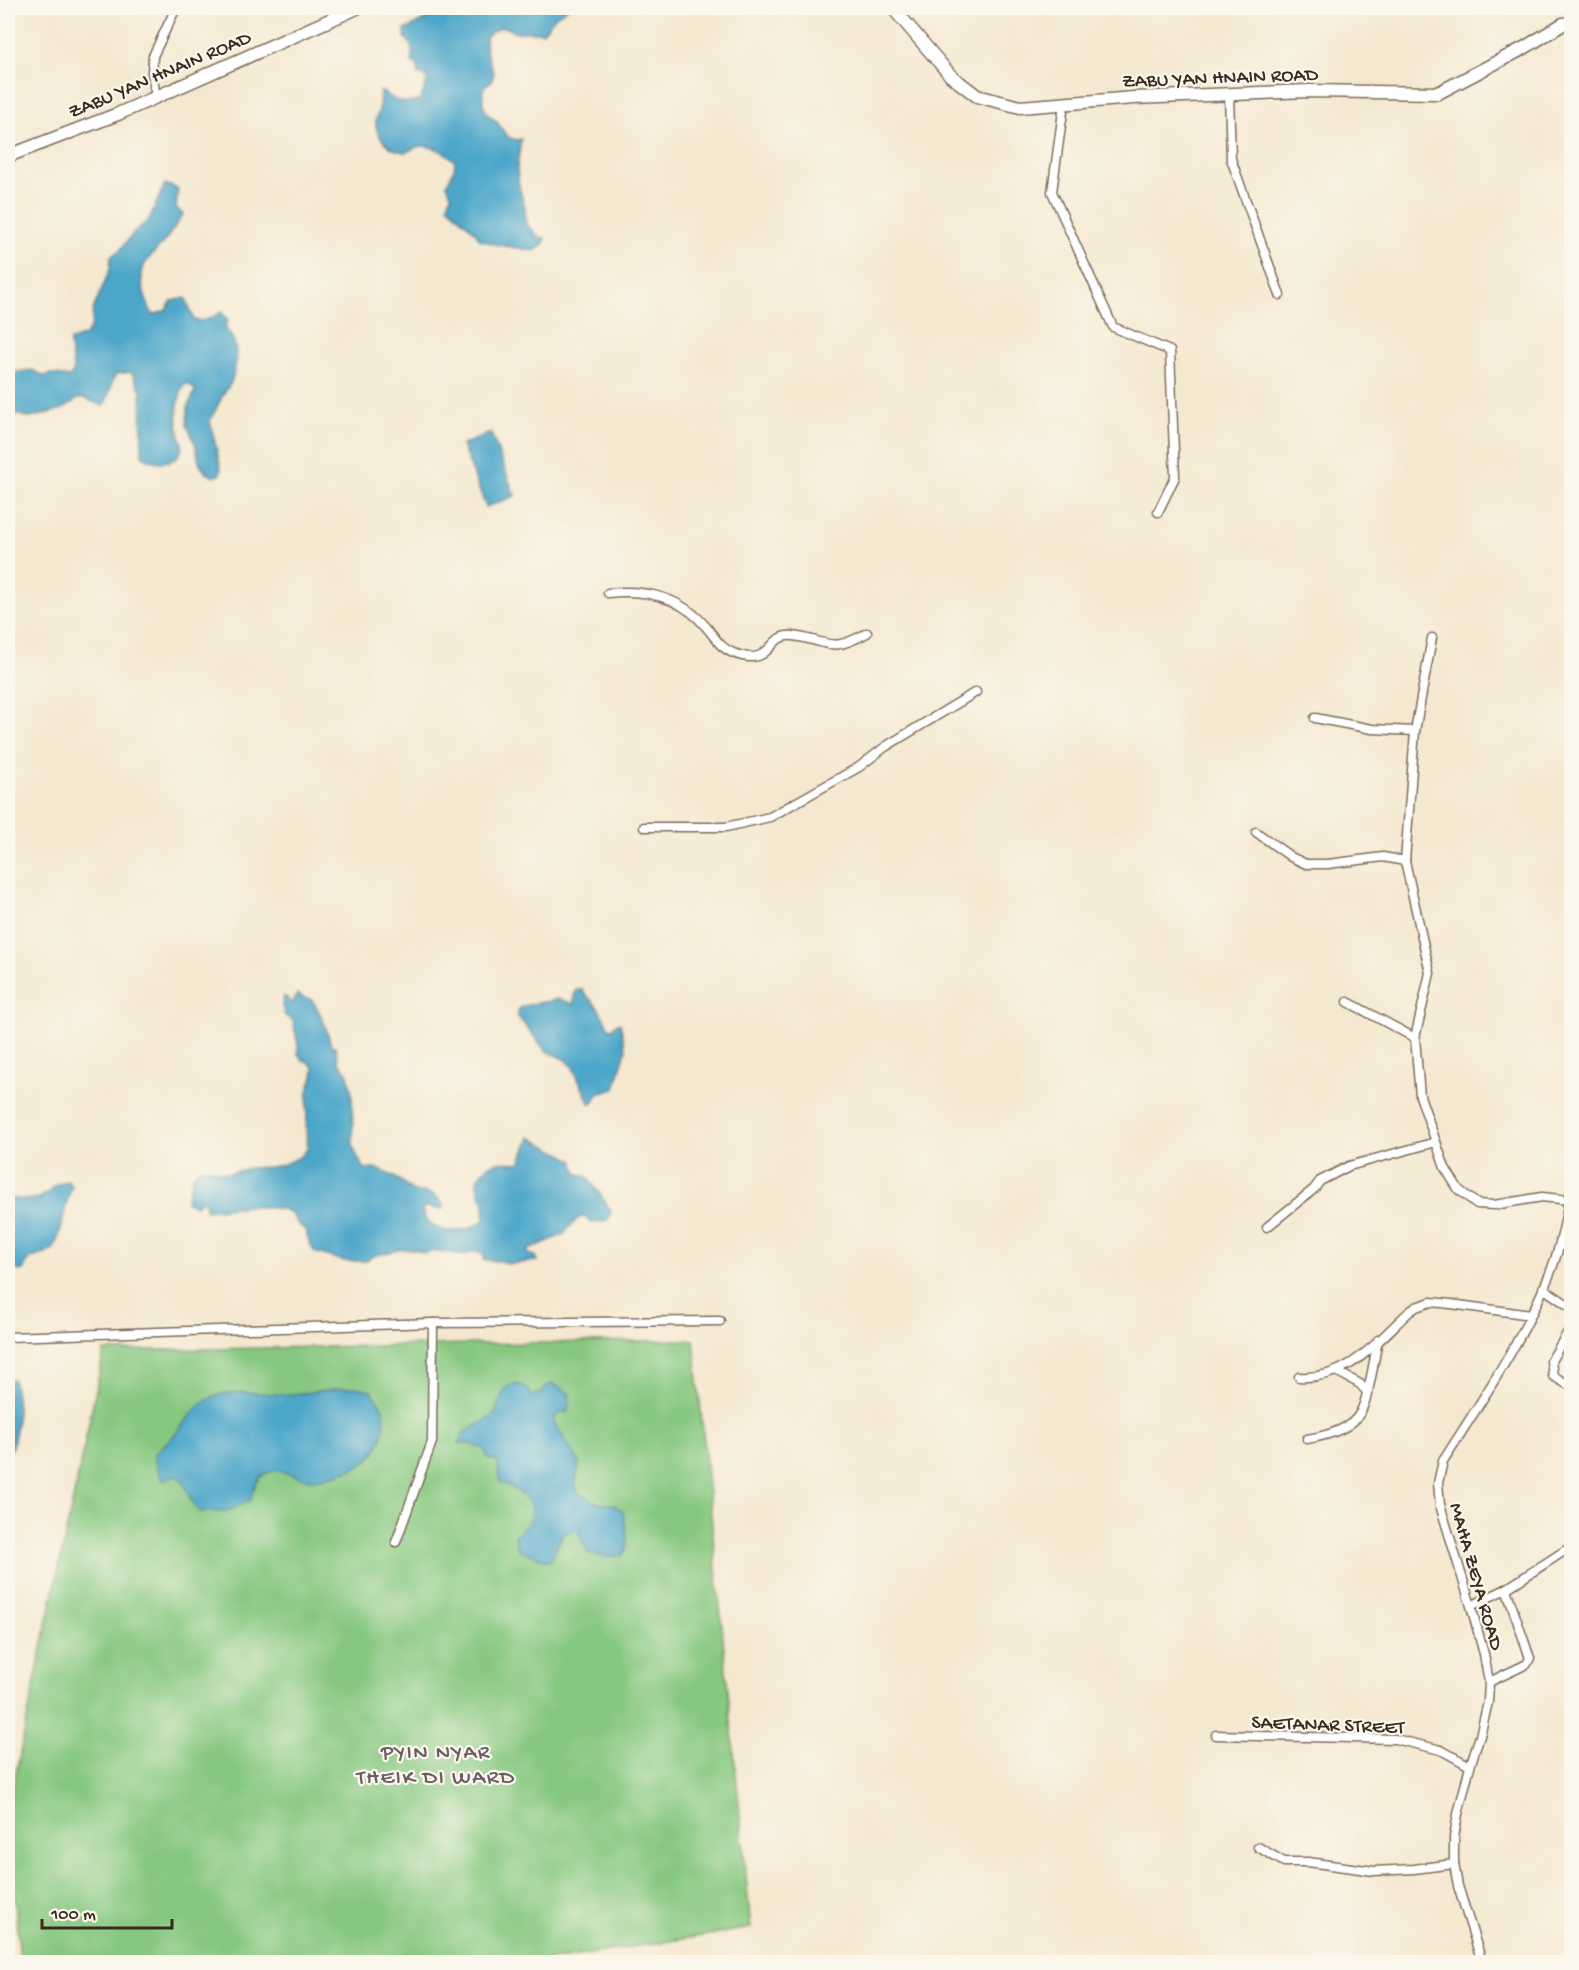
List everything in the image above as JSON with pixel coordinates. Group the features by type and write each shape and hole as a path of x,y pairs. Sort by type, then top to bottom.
{"street":[{"path":"156,98 152,72 153,56 176,8"},
{"name":"ZABU YAN HNAIN ROAD","path":"8,156 156,98 357,8"},
{"name":"ZABU YAN HNAIN ROAD","path":"893,8 951,76 977,96 1020,107 1134,98 1308,91 1438,93 1524,48 1563,24 1572,22"},
{"path":"1229,94 1232,159 1280,295"},
{"path":"1064,104 1052,192 1113,327 1170,351 1174,477 1158,512"},
{"path":"608,593 627,591 668,598 688,610 706,626 719,644 731,652 744,656 757,657 768,651 775,641 784,635 832,646 849,643 867,633"},
{"path":"1432,638 1415,731 1406,861 1430,973 1415,1038 1420,1096 1445,1168 1459,1190 1477,1204 1494,1205 1542,1197 1569,1200"},
{"path":"644,827 726,827 770,818 859,768 885,747 976,692"},
{"path":"1315,718 1372,729 1415,731"},
{"path":"1256,832 1306,864 1328,864 1383,856 1406,861"},
{"path":"1348,1002 1415,1038"},
{"path":"1267,1227 1314,1189 1320,1180 1349,1166 1436,1142"},
{"name":"MAHA ZEYA ROAD","path":"1482,1962 1458,1886 1454,1864 1454,1837 1470,1766 1488,1702 1489,1682 1471,1606 1440,1505 1438,1483 1443,1461 1519,1340 1531,1315 1564,1229 1572,1185"},
{"path":"1543,1288 1572,1308"},
{"path":"1299,1377 1312,1378 1338,1372 1358,1359 1416,1307 1431,1302 1531,1315"},
{"path":"8,1337 433,1323 720,1321"},
{"path":"396,1542 432,1442 433,1323"},
{"path":"1572,1325 1551,1361 1553,1376 1572,1388"},
{"path":"1307,1439 1339,1430 1360,1415 1378,1340"},
{"path":"1338,1372 1360,1384 1367,1392"},
{"path":"1471,1606 1506,1589 1572,1546"},
{"path":"1489,1682 1527,1664 1530,1658 1506,1589"},
{"name":"SAETANAR STREET","path":"1216,1736 1395,1739 1441,1750 1470,1766"},
{"path":"1258,1847 1284,1862 1308,1862 1374,1871 1454,1864"}],"green space":[{"path":"694,1340 751,1928 538,1962 20,1962 8,1811 104,1351"}],"water":[{"path":"461,8 568,8 555,17 543,32 513,32 502,27 491,32 485,39 486,51 494,74 491,82 484,86 483,104 487,114 509,137 516,140 521,139 517,169 526,224 539,237 545,238 544,243 535,251 479,239 476,233 448,206 451,194 447,184 455,162 448,155 427,146 406,152 398,151 383,141 377,131 376,119 381,91 399,101 414,102 420,100 427,81 426,76 418,75 417,63 412,63 412,49 405,38 405,30 436,14"},
{"path":"165,184 178,189 176,208 183,214 147,261 143,270 143,290 150,310 153,315 165,311 172,301 186,298 194,320 212,318 221,312 228,320 225,327 234,341 237,359 231,383 210,421 221,469 220,474 214,477 205,472 199,462 195,443 187,425 188,407 195,390 189,384 184,385 178,408 178,427 182,447 176,458 165,462 152,461 142,455 141,390 131,372 116,374 103,406 84,398 78,399 63,409 30,418 8,412 8,383 13,380 17,372 32,370 44,376 51,374 69,377 73,373 70,340 84,336 91,328 93,310 110,269 111,256 120,250 135,231 148,221"},
{"path":"491,433 515,496 486,507 462,445"},
{"path":"576,990 582,990 598,1008 610,1029 620,1023 626,1050 615,1089 598,1094 592,1104 572,1066 564,1059 546,1051 518,1017 519,1009 523,1006 559,999 574,1004"},
{"path":"297,994 311,999 315,1004 331,1045 336,1047 338,1061 348,1074 352,1093 353,1144 360,1161 366,1169 384,1172 401,1181 412,1191 438,1198 444,1207 422,1209 432,1225 450,1231 459,1231 485,1219 483,1200 477,1180 491,1164 520,1163 530,1137 573,1160 577,1173 588,1177 606,1203 611,1211 610,1217 606,1221 592,1223 585,1216 577,1219 563,1235 528,1250 529,1254 536,1256 537,1261 509,1264 483,1260 484,1255 478,1252 466,1255 434,1251 424,1253 403,1249 373,1256 366,1261 343,1261 315,1252 305,1230 291,1213 283,1209 247,1206 207,1210 202,1200 196,1205 186,1202 193,1175 199,1168 212,1168 230,1173 249,1168 282,1165 300,1157 308,1148 306,1131 308,1091 314,1068 298,1054 293,1020 285,1016 282,1006 284,996 293,1003"},
{"path":"68,1181 72,1186 59,1236 52,1251 29,1259 24,1269 20,1271 8,1267 8,1198 26,1200 39,1198 58,1184"},
{"path":"13,1379 17,1419 12,1448 8,1457 8,1382"},
{"path":"553,1384 570,1394 568,1412 558,1414 553,1420 579,1462 575,1485 578,1493 600,1504 613,1504 623,1511 627,1545 623,1555 605,1557 588,1553 577,1530 563,1533 552,1558 548,1561 520,1550 517,1547 515,1536 529,1522 532,1506 518,1491 500,1482 497,1461 489,1459 484,1449 467,1443 459,1443 462,1434 495,1415 500,1399 510,1386 521,1385 531,1395 536,1395 543,1392 545,1386"},
{"path":"356,1387 371,1390 382,1408 385,1420 383,1434 377,1448 369,1459 359,1466 317,1479 278,1471 267,1473 256,1484 251,1500 226,1512 199,1512 181,1479 176,1475 162,1480 153,1455 171,1439 195,1410 214,1397 246,1392 291,1394"}],"district":[{"name":"PYIN NYAR THEIK DI WARD","path":"436,1763"}]}
